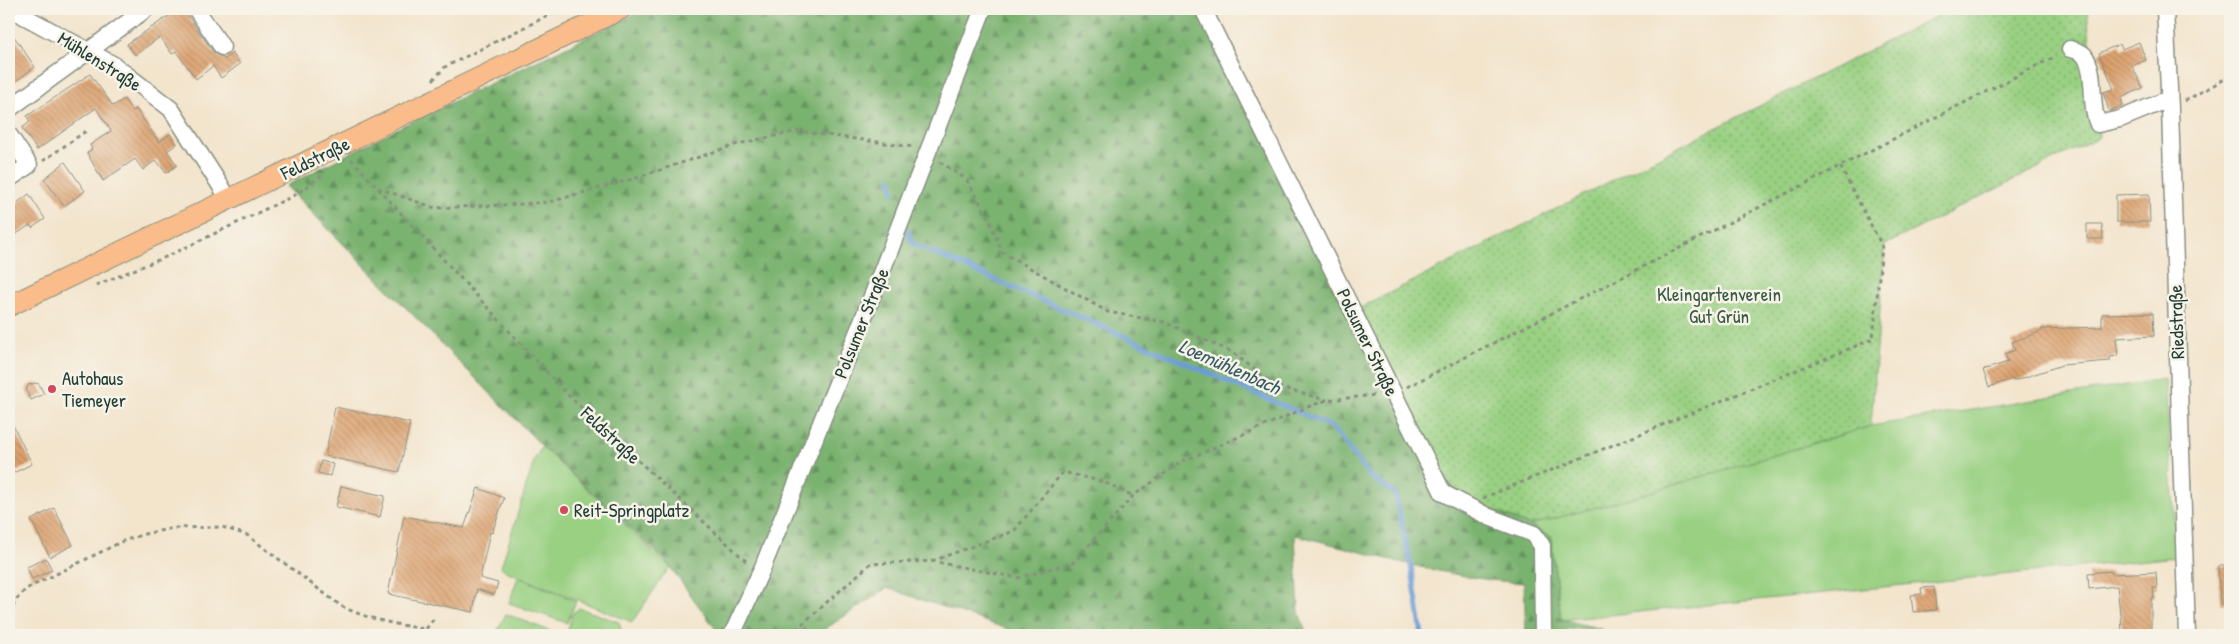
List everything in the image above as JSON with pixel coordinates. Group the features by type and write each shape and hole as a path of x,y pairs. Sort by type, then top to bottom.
{"main road":[{"name":"Feldstraße","path":"9,306 621,9"}],"street":[{"name":"Mühlenstraße","path":"11,9 114,65 171,109 230,199"},
{"path":"9,108 146,9"},
{"path":"196,9 222,47"},
{"name":"Polsumer Straße","path":"732,635 762,569 921,150 983,9"},
{"name":"Polsumer Straße","path":"1203,9 1443,493 1489,517 1534,534 1542,546 1543,635"},
{"name":"Riedstraße","path":"2165,9 2187,635"},
{"path":"2070,48 2083,54 2089,64 2094,116 2098,124 2169,104"},
{"path":"9,135 29,165 9,179"}],"path":[{"path":"790,635 870,564 931,562 1018,578 1074,562 1133,496 1181,462 1327,400 1394,394 2070,48"},
{"path":"2169,104 2230,76"},
{"path":"29,165 38,164 86,131"},
{"path":"377,187 435,208 549,202 636,178 738,144 797,131 921,150 966,179 989,218 1002,252 1108,312 1164,322 1232,352 1278,387 1327,400"},
{"name":"Feldstraße","path":"348,157 568,395 749,563 762,569"},
{"path":"1466,505 1873,339 1882,246 1840,166"},
{"path":"931,562 1014,531 1063,472 1104,482 1133,496"},
{"path":"9,614 17,599 26,589 123,541 148,533 174,528 222,527 247,535 341,606 354,613 401,625 426,629 435,617"}],"green space":[{"path":"645,9 1209,9 1438,471 1483,506 1530,525 1551,538 1561,619 1602,629 1568,629 1558,635 1526,635 1524,583 1495,581 1437,571 1295,535 1299,612 1307,635 1025,635 887,588 816,635 720,635 665,560 543,447 286,186 404,125"},
{"name":"Kleingartenverein Gut Grün","path":"1951,9 2087,9 2099,137 1885,245 1871,426 1627,499 1530,525 1483,506 1458,493 1438,471 1358,309"},
{"path":"2165,379 2177,557 1561,620 1551,538 1530,525 1627,499 1871,426"},
{"name":"Reit-Springplatz","path":"542,447 670,567 632,622 506,571 501,567 535,458"},
{"path":"518,577 576,601 567,623 509,603"},
{"path":"579,608 619,622 620,635 566,635 573,613"},
{"path":"506,614 550,631 553,635 495,635"}],"building":[{"path":"179,9 183,9 214,53 225,59 232,53 240,64 221,78 213,66 196,79 176,51 172,54 160,37 135,55 127,44"},
{"path":"9,29 35,67 9,86"},
{"path":"2139,42 2146,60 2132,66 2143,88 2121,98 2123,106 2109,111 2103,92 2114,89 2099,53 2120,44 2122,49"},
{"path":"90,74 113,106 124,99 132,111 136,109 159,142 170,134 177,144 167,151 177,165 166,173 156,160 143,170 135,159 103,181 87,153 92,149 90,145 111,131 96,108 37,150 22,128 30,122 27,116"},
{"path":"65,162 85,191 64,206 44,179"},
{"path":"29,194 45,219 32,228 30,225 9,239 9,209"},
{"path":"2149,194 2150,222 2116,222 2116,195"},
{"path":"2087,224 2102,224 2103,239 2087,239"},
{"path":"2153,313 2154,336 2116,338 2118,356 2110,357 2110,361 2062,365 1989,387 1983,370 2008,362 2005,354 2015,350 2012,342 2042,331 2041,329 2102,327 2102,314"},
{"path":"39,384 44,394 31,400 26,391 28,385"},
{"path":"335,407 410,423 399,472 325,456"},
{"path":"9,417 32,464 9,475"},
{"path":"321,461 333,464 330,476 318,473"},
{"path":"341,486 385,496 380,517 336,507"},
{"path":"478,488 504,498 492,533 490,532 480,578 498,583 494,595 477,589 473,612 388,594 404,516 464,528"},
{"path":"54,508 73,545 50,557 31,520"},
{"path":"46,558 52,570 32,579 27,567"},
{"path":"2218,566 2230,566 2230,604 2220,604"},
{"path":"2111,571 2112,574 2156,572 2157,588 2153,588 2154,598 2151,598 2151,635 2122,635 2117,586 2089,589 2088,573"},
{"path":"1934,587 1936,610 1913,612 1911,595 1922,594 1921,588"}],"waterway":[{"name":"Loemühlenbach","path":"891,179 894,192"},
{"name":"Loemühlenbach","path":"907,230 913,244 1332,427 1370,476 1395,494 1412,571 1422,635"}],"place":[{"name":"Autohaus Tiemeyer","path":"52,389"},
{"name":"Reit-Springplatz","path":"564,510"}]}
